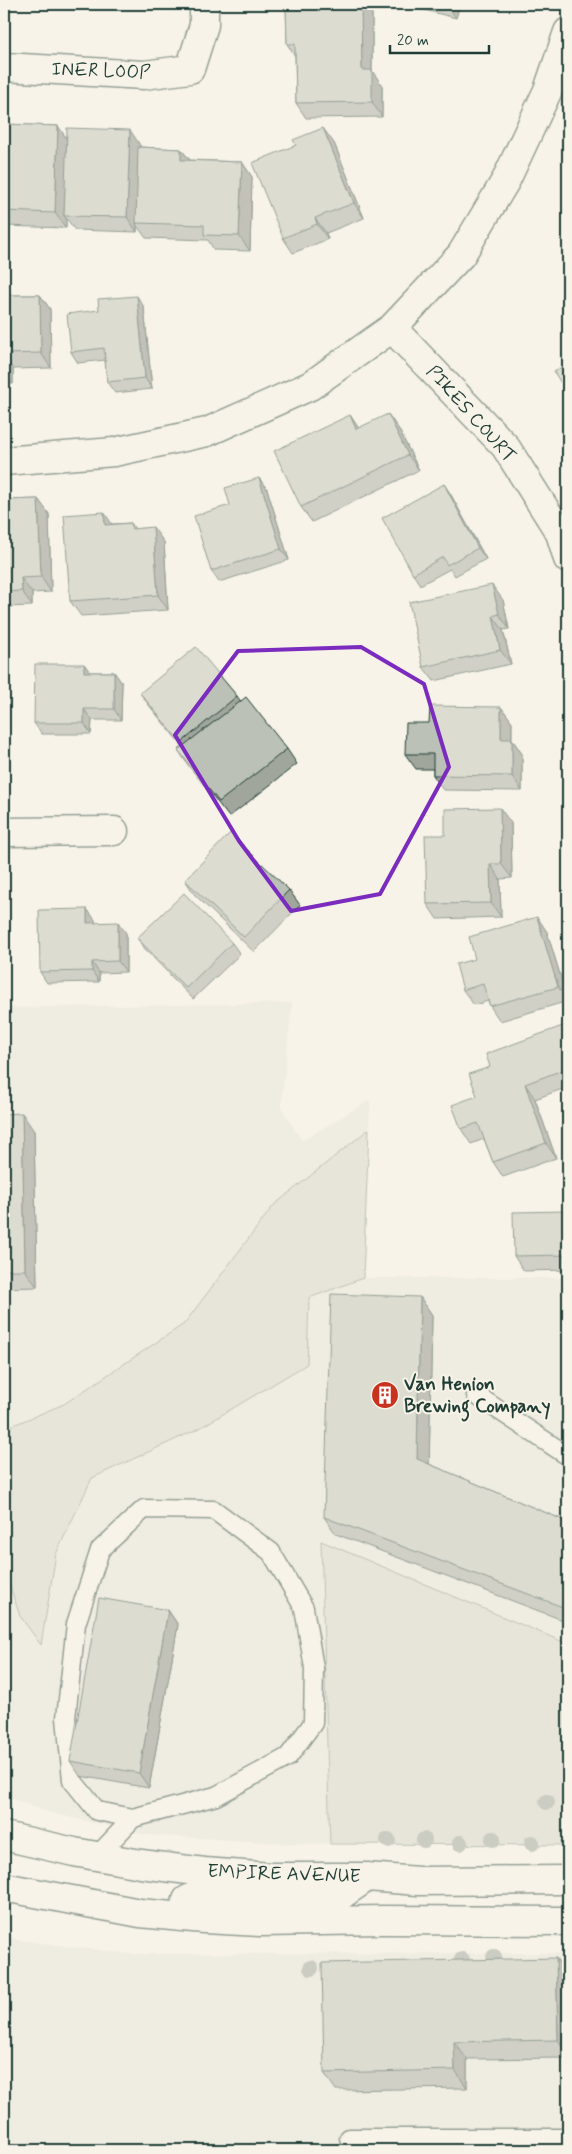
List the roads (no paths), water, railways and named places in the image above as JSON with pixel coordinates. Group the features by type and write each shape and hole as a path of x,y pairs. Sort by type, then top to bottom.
{"main road":[{"name":"INER LOOP","path":"4,67 144,75 190,68 204,25 204,4"},
{"path":"4,461 114,452 207,432 310,386 392,328 461,254 506,180 548,90 568,32"},
{"name":"PIKES COURT","path":"392,328 505,446 560,533 568,559"},
{"path":"4,832 114,831"},
{"name":"EMPIRE AVENUE","path":"4,1836 97,1856 195,1871 262,1876 368,1877 418,1881 568,1880"},
{"path":"182,1917 188,1900 199,1894 263,1898 337,1898 368,1877"},
{"path":"4,1887 140,1913 260,1922 568,1921"},
{"path":"420,1920 486,1898 568,1897"}],"lane":[{"path":"476,1395 568,1456"},
{"path":"97,1856 133,1818 216,1796 288,1757 313,1723 314,1668 304,1608 271,1552 214,1510 144,1509 100,1550 76,1624 66,1718 72,1780 97,1811 133,1818"},
{"path":"349,2138 568,2138"}],"place":[{"name":"Van Henion Brewing Company","path":"385,1395"}]}
